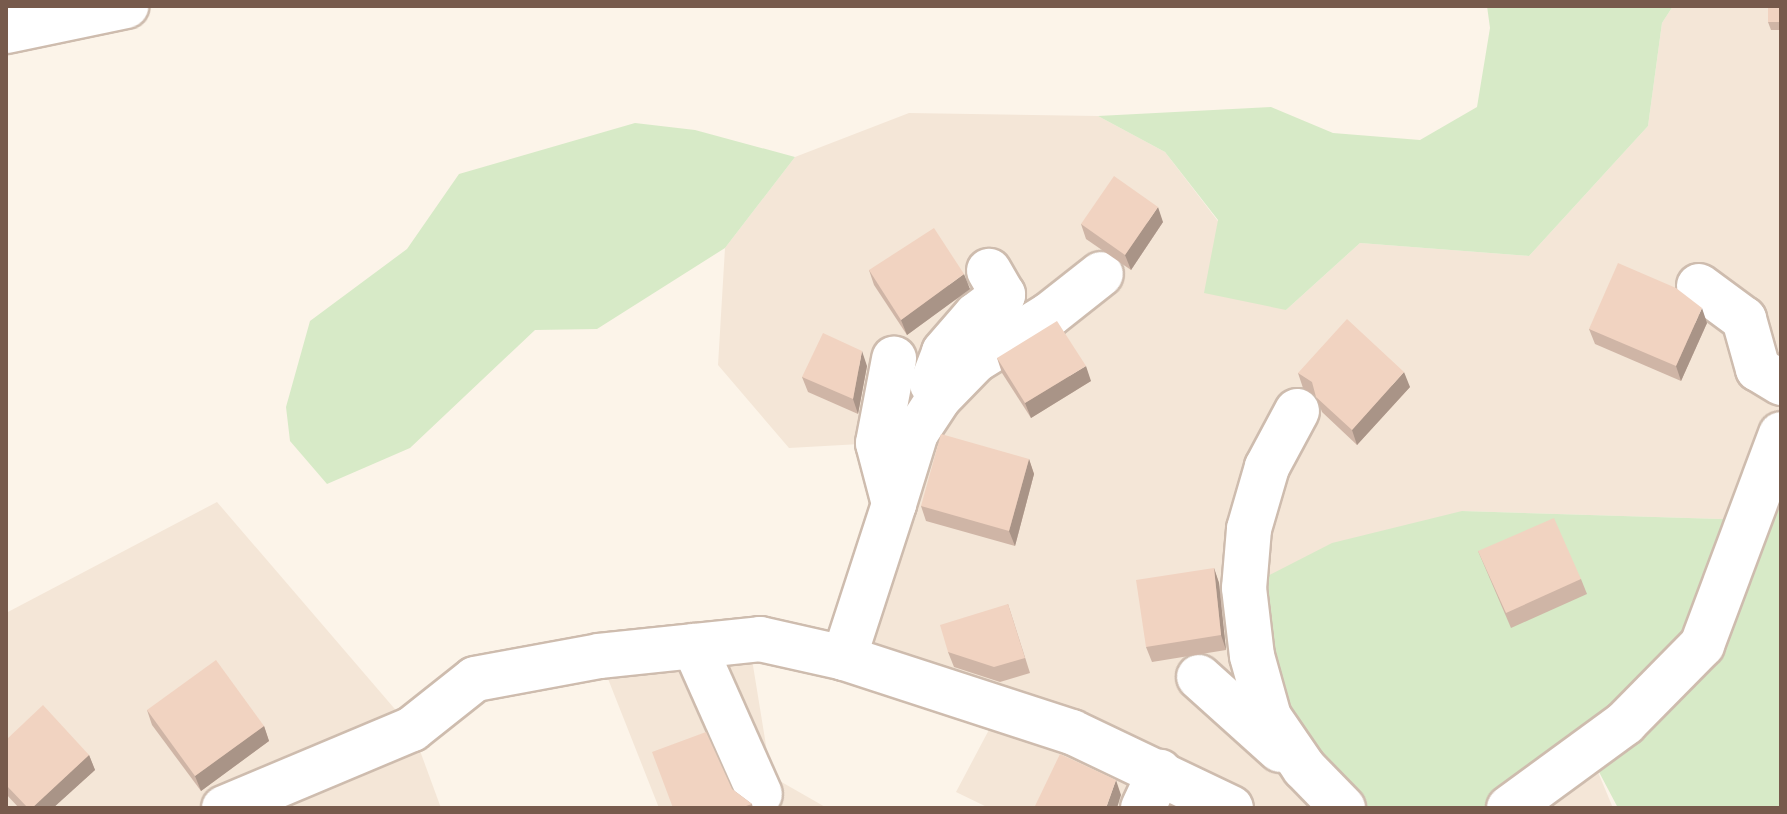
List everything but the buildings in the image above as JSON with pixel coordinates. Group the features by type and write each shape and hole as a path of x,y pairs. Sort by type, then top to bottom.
{"street":[{"path":"6,31 126,6"},
{"path":"844,658 944,352 976,315 1003,295 989,271"},
{"path":"916,433 939,398 976,360 1049,315 1101,274"},
{"path":"1699,286 1744,319 1758,369 1781,383"},
{"path":"894,359 878,443 894,504"},
{"path":"1297,411 1267,467 1249,529 1244,588 1252,656 1269,717 1304,768"},
{"path":"1509,808 1625,723 1702,645 1781,434"},
{"path":"224,808 412,729 475,679 599,656 760,639 844,658 1072,732 1152,790 1231,808"},
{"path":"694,646 760,794"},
{"path":"1199,677 1261,736 1304,768 1343,808"}],"shaded area":[{"path":"1673,6 1781,6 1781,469 1754,520 1462,511 1343,808 989,808 956,792 1000,709 844,658 894,504 878,443 789,448 718,365 725,248 795,157 909,113 1098,116 1165,152 1286,310 1360,243 1529,256 1648,126 1662,23"},
{"path":"217,502 412,729 441,808 6,808 6,613"},
{"path":"749,641 771,776 827,808 659,808 599,656"},
{"path":"1590,753 1613,808 1495,808"}],"green space":[{"path":"1487,6 1673,6 1662,23 1648,126 1529,256 1360,243 1286,310 1204,293 1218,220 1165,152 1098,116 1271,107 1333,133 1420,140 1477,107 1490,28"},
{"path":"635,123 695,130 795,157 725,248 597,329 535,330 410,448 327,484 290,441 286,407 310,321 407,249 459,174"},
{"path":"1781,469 1781,808 1618,808 1589,753 1495,808 1343,808 1269,717 1244,588 1332,543 1462,511 1754,520"}]}
